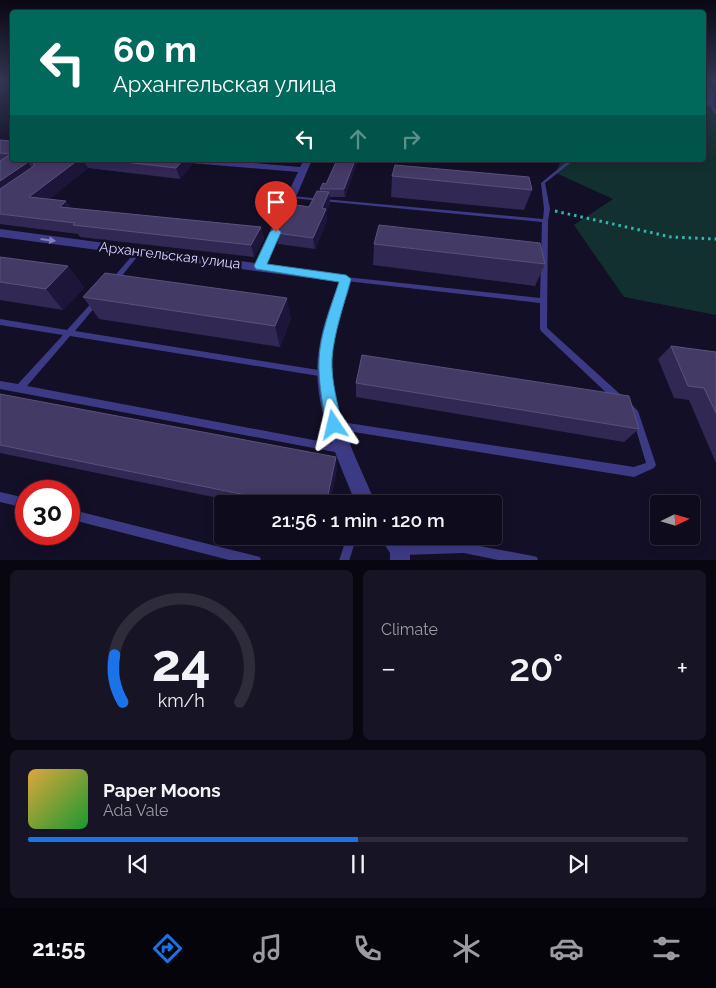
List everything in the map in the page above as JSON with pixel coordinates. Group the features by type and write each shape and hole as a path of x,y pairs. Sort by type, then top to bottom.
{"street":[{"path":"236,162 306,165 260,266"},
{"name":"Архангельская улица","path":"0,233 260,266 346,279"},
{"path":"346,279 331,328 325,359 326,374 334,425 362,495"}],"lane":[{"path":"334,425 634,472 651,465 635,414 543,330 545,221 548,209 543,183 569,162"},
{"path":"291,197 545,221"},
{"path":"108,288 139,251"},
{"path":"346,279 544,301"},
{"path":"20,388 102,295"},
{"path":"0,322 326,374"},
{"path":"0,384 344,450"},
{"path":"0,496 15,500"},
{"path":"80,517 256,560"},
{"path":"344,560 349,545"},
{"path":"397,549 464,548 534,560"}],"path":[{"path":"548,209 671,237 716,239"}],"green space":[{"path":"706,108 716,108 716,315 624,297 574,225 613,199 556,173 560,162 706,162"}],"building":[{"path":"0,140 10,141 10,154 0,153"},
{"path":"10,155 10,162 28,162 0,181 0,161"},
{"path":"34,162 75,162 29,197 66,201 60,207 261,227 251,245 73,225 75,223 0,214 0,189 34,166"},
{"path":"125,162 181,162 176,168"},
{"path":"336,162 354,162 344,189 320,189 323,183 326,184"},
{"path":"395,165 529,177 532,190 392,176"},
{"path":"317,191 329,192 322,208 326,209 313,238 276,233 291,204 309,207"},
{"path":"379,225 540,243 545,264 374,244"},
{"path":"0,257 68,266 46,289 0,282"},
{"path":"105,273 287,298 275,326 83,297"},
{"path":"671,346 716,352 716,413 704,388 688,386"},
{"path":"362,355 629,396 639,429 356,383"},
{"path":"0,394 336,457 328,495 246,495 0,445"}],"route":[{"path":"276,232 260,266 346,279 331,328 325,359 334,425"}]}
